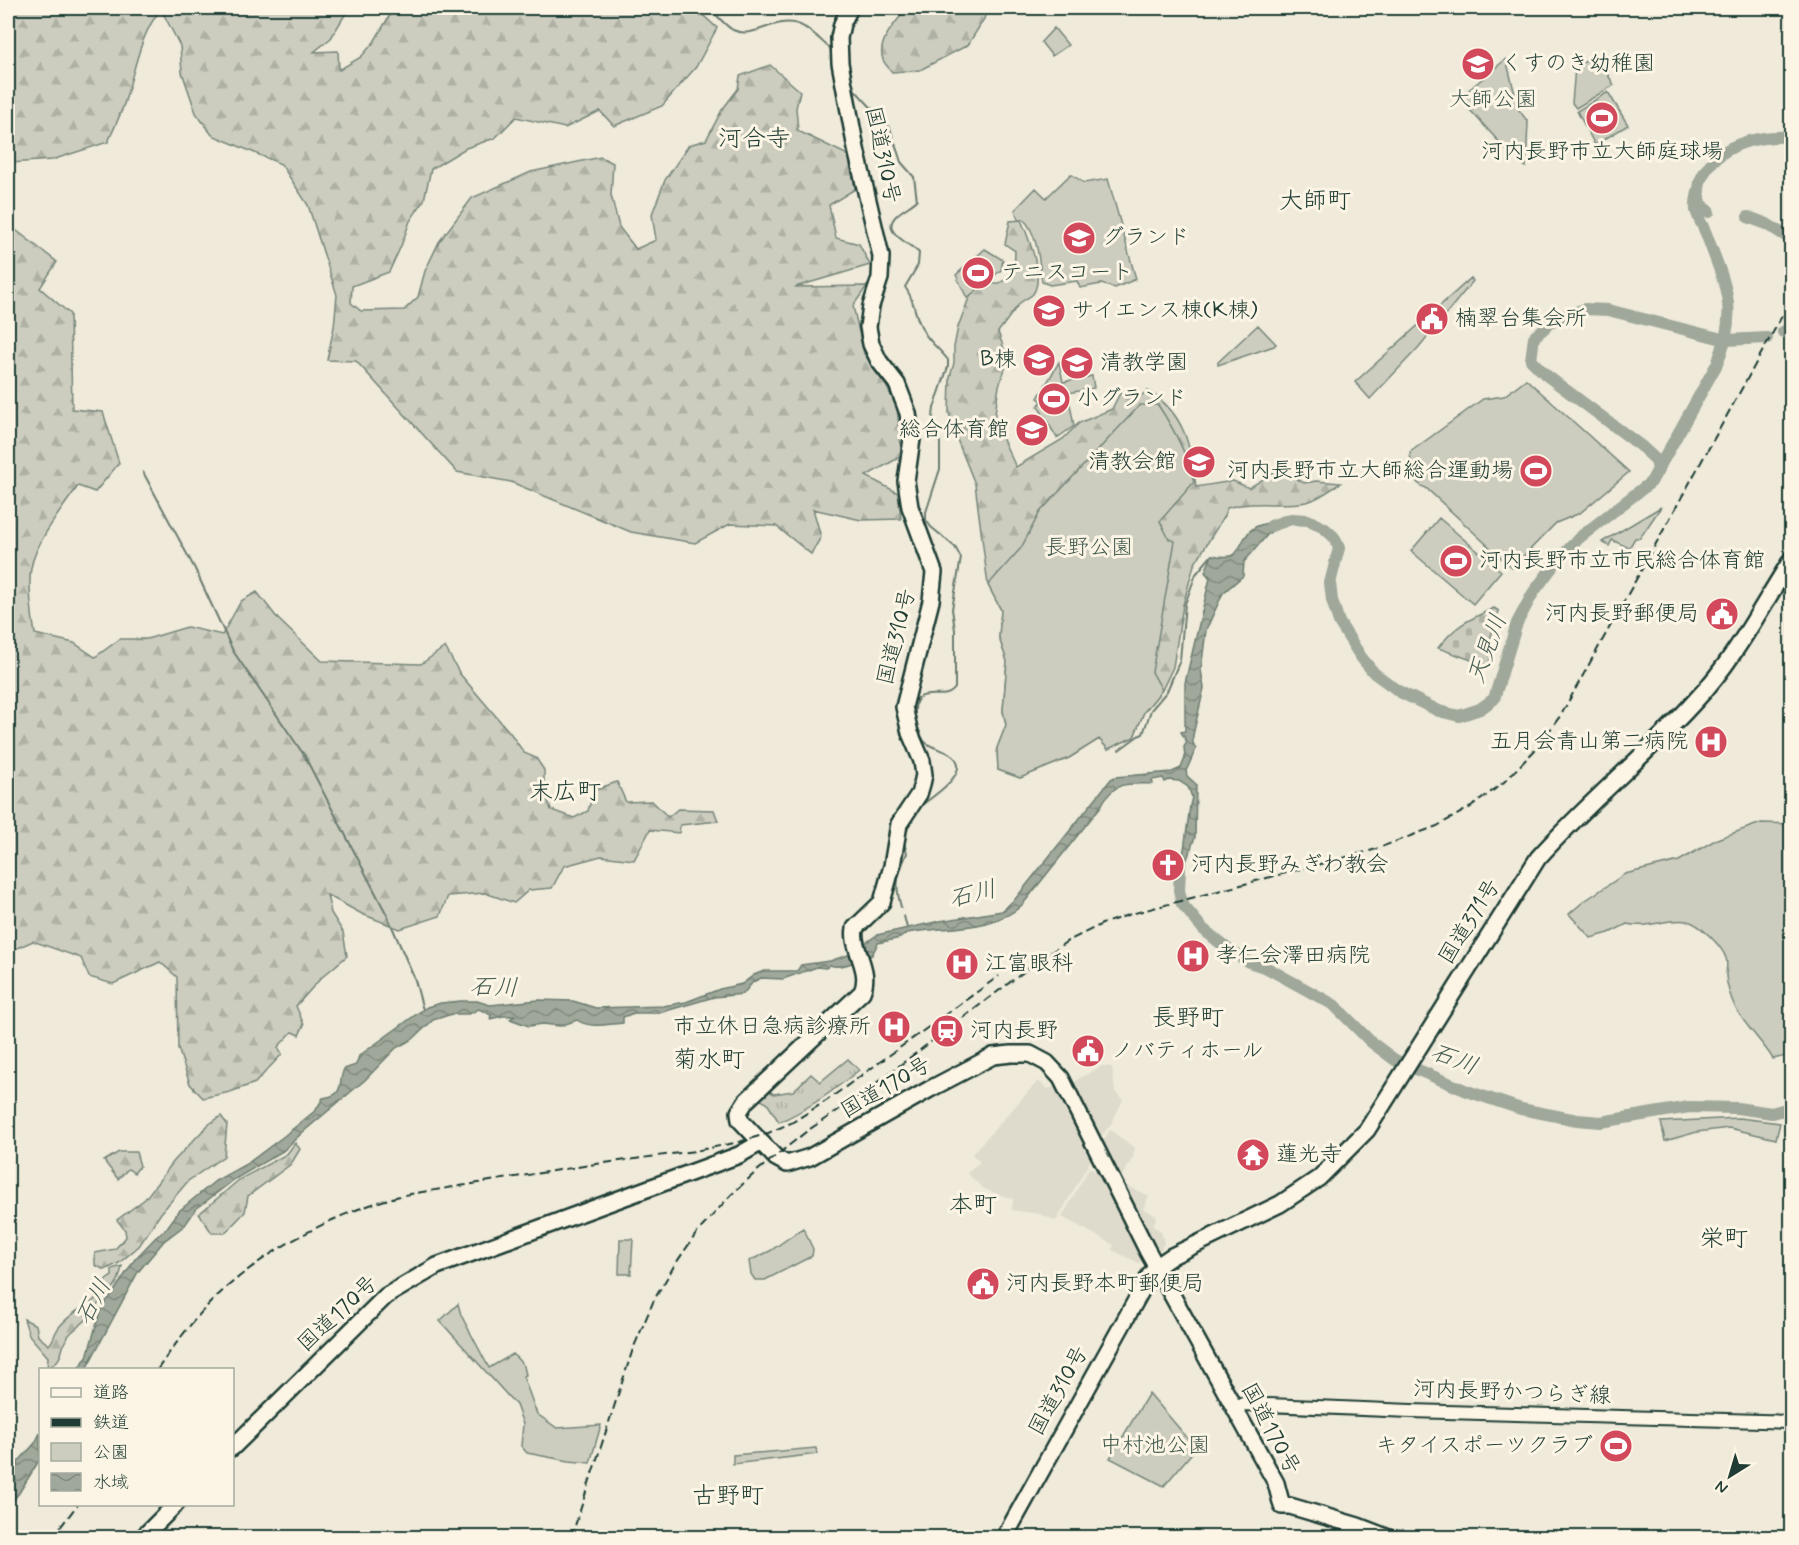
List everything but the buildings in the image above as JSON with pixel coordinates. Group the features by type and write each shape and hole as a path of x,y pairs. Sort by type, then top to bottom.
{"highway":[{"name":"国道310号","path":"760,1143 740,1120 739,1112 858,997 864,986 863,967 854,933 857,924 882,902 892,866 899,824 919,794 924,775 922,761 910,733 904,699 931,601 934,572 909,507 906,482 912,439 908,413 897,384 879,361 871,344 868,327 871,306 880,278 881,256 856,149 840,58 842,24 850,8"},
{"name":"国道371号","path":"1156,1267 1172,1256 1280,1204 1319,1179 1367,1130 1538,858 1566,826 1697,699 1732,654 1791,559"},
{"name":"国道170号","path":"234,1446 386,1296 437,1266 719,1163 760,1143 782,1163 787,1164 806,1159 974,1065 1002,1054 1030,1054 1047,1063 1061,1078 1156,1267 1276,1483 1282,1506 1290,1506 1329,1517 1389,1538"},
{"name":"国道310号","path":"1004,1538 1156,1267"},
{"path":"142,1538 174,1506"}],"main road":[{"name":"河内長野かつらぎ線","path":"1233,1406 1242,1404 1791,1422"}],"shaded area":[{"path":"1102,1066 1112,1067 1115,1092 1123,1100 1111,1124 1099,1139 1071,1087 1078,1079"},
{"path":"1038,1081 1048,1089 1056,1086 1093,1156 1056,1221 1040,1214 1012,1210 1013,1199 984,1189 967,1173 980,1162 972,1154"},
{"path":"1110,1130 1135,1148 1133,1157 1121,1178 1117,1177 1102,1144"},
{"path":"1089,1168 1102,1174 1144,1259 1139,1263 1112,1250 1114,1245 1062,1217"},
{"path":"1120,1183 1149,1196 1143,1209 1157,1216 1153,1226 1161,1231 1164,1243 1159,1253 1155,1253"}],"green space":[{"path":"8,8 349,8 331,38 314,52 338,51 339,70 361,57 374,42 394,8 695,8 717,28 696,67 662,106 614,126 600,111 565,128 516,117 495,138 466,148 431,169 424,200 410,221 389,272 352,286 351,303 361,311 404,310 418,297 425,271 439,242 472,198 531,172 601,157 613,163 611,195 619,227 636,249 656,240 652,214 665,180 689,145 706,140 722,110 738,89 740,76 770,65 800,91 796,108 798,131 850,156 855,189 829,205 836,238 859,244 870,265 795,287 867,286 853,306 864,354 881,375 897,408 902,456 866,476 898,493 901,519 861,520 813,509 821,537 811,554 776,526 730,524 695,543 631,532 511,482 457,472 356,361 327,360 334,327 337,295 308,205 281,164 212,135 196,113 182,72 180,46 161,9 144,39 123,106 108,142 52,160 10,163 8,162"},
{"path":"907,8 987,8 984,19 968,45 920,70 892,72 883,60 883,45 889,31"},
{"path":"1054,28 1068,45 1052,56 1041,42"},
{"path":"1596,55 1614,85 1576,108 1572,103 1575,67"},
{"name":"大師公園","path":"1506,59 1519,110 1528,122 1526,167 1511,155 1459,98"},
{"name":"河内長野市立大師庭球場","path":"1608,92 1628,125 1595,145 1577,111"},
{"name":"グランド","path":"1071,174 1084,183 1108,179 1136,279 1115,288 1101,284 1080,288 1077,281 1050,285 1042,282 1032,232 1023,219 1018,219 1015,210 1036,188 1046,198"},
{"name":"長野公園","path":"1021,220 1034,257 1036,287 1033,294 1021,302 998,332 1008,360 999,386 994,421 1016,467 1063,439 1079,423 1112,409 1120,393 1139,397 1148,391 1170,410 1184,432 1192,458 1196,487 1233,481 1249,488 1273,473 1290,475 1304,483 1316,481 1341,483 1307,502 1246,504 1227,508 1194,565 1183,605 1173,667 1162,690 1144,712 1134,737 1108,749 1099,739 1069,758 1020,778 998,770 997,748 1006,725 1003,711 1007,661 999,638 1001,610 988,585 975,484 949,413 950,377 958,327 969,298 980,286 999,283 1014,276 1015,251 1005,244 1010,221"},
{"path":"8,224 57,262 40,288 70,314 72,409 103,412 119,463 95,492 78,486 38,547 30,575 35,634 74,643 95,657 120,639 147,639 187,627 222,635 241,601 257,592 278,619 322,661 421,664 445,647 460,674 511,734 524,753 536,758 544,770 544,787 551,810 574,818 588,811 594,790 617,782 626,802 652,801 668,817 678,809 714,810 718,821 680,825 679,833 650,830 634,860 601,856 564,866 552,888 529,890 514,903 485,893 448,896 440,916 400,929 362,914 327,895 331,913 343,932 347,956 321,978 296,1006 304,1025 299,1035 292,1032 278,1047 282,1054 255,1083 203,1098 190,1084 178,1048 177,977 160,962 113,984 89,977 81,958 33,941 8,952"},
{"name":"テニスコート","path":"985,249 1003,260 1001,270 967,298 956,275"},
{"path":"1471,278 1473,281 1418,348 1370,399 1355,382"},
{"path":"1258,325 1276,344 1274,346 1218,365 1218,362"},
{"name":"小グランド","path":"1059,362 1063,382 1092,376 1094,388 1068,393 1074,426 1057,438 1038,406 1042,401 1038,398"},
{"path":"1526,379 1629,472 1580,513 1556,523 1512,568 1417,482 1413,474 1410,452 1483,399 1504,396"},
{"name":"長野公園","path":"1140,405 1158,405 1188,461 1194,482 1160,521 1169,539 1175,541 1152,672 1162,690 1144,712 1134,737 1108,749 1099,739 1069,758 1020,778 998,770 997,748 1006,725 1003,711 1007,661 999,638 1001,610 988,585 1021,548 1040,512"},
{"path":"1661,507 1640,538 1635,538 1629,548 1612,540 1609,546 1602,542"},
{"name":"河内長野市立市民総合体育館","path":"1439,518 1501,571 1473,604 1411,551"},
{"path":"1494,608 1499,611 1488,646 1492,653 1488,666 1438,648 1463,624"},
{"path":"1761,823 1791,824 1791,1055 1773,1059 1735,1007 1727,984 1727,962 1724,953 1698,926 1680,920 1642,925 1627,924 1609,933 1591,938 1569,914 1625,874 1679,861 1717,839"},
{"path":"848,1059 859,1070 820,1099 779,1122 767,1103 757,1098 765,1088 774,1094 793,1091 811,1074 820,1082"},
{"path":"221,1116 227,1124 224,1156 188,1181 161,1213 139,1246 119,1263 105,1270 95,1265 95,1253 115,1249 126,1237 125,1230 117,1220 145,1199 174,1161 208,1125"},
{"path":"1739,1118 1780,1123 1776,1139 1729,1128 1697,1132 1665,1141 1661,1122"},
{"path":"295,1143 300,1149 291,1164 248,1196 245,1212 225,1233 212,1233 199,1214 240,1179 287,1154"},
{"path":"119,1152 136,1152 140,1166 134,1173 128,1169 118,1179 104,1161"},
{"path":"803,1228 813,1249 812,1256 765,1280 755,1280 751,1274 749,1261 770,1251"},
{"path":"620,1239 633,1239 631,1274 619,1274"},
{"path":"122,1266 115,1286 90,1316 69,1335 58,1360 47,1368 48,1357 29,1335 24,1319 36,1325 38,1336 49,1345 63,1323 94,1299 106,1280 112,1276 112,1269"},
{"path":"458,1304 461,1315 489,1368 513,1354 524,1366 526,1375 523,1376 537,1414 557,1428 601,1425 590,1463 527,1453 521,1446 523,1424 516,1405 440,1321"},
{"name":"中村池公園","path":"1149,1393 1196,1448 1164,1486 1110,1458"},
{"path":"816,1448 817,1454 733,1464 733,1455"}],"water":[{"path":"1286,521 1268,534 1244,562 1243,576 1223,593 1206,630 1201,670 1204,688 1193,735 1196,749 1186,771 1187,776 1196,784 1195,837 1180,885 1176,883 1178,866 1184,850 1192,797 1188,787 1179,781 1165,782 1163,778 1152,780 1153,784 1122,785 1106,798 1023,904 1011,913 984,924 907,933 900,938 878,943 872,955 851,963 840,966 830,965 826,968 817,967 783,979 761,978 753,982 743,994 714,997 659,1013 634,1013 623,1017 623,1023 593,1025 577,1020 560,1026 543,1024 529,1026 510,1019 515,1016 490,1019 491,1015 479,1009 469,1014 452,1014 433,1020 413,1039 396,1048 365,1080 283,1151 235,1179 196,1209 185,1225 164,1241 138,1272 87,1368 79,1368 87,1357 101,1308 135,1259 166,1229 179,1211 215,1181 248,1163 316,1110 323,1098 330,1097 338,1091 344,1069 356,1065 359,1056 427,1007 461,1001 477,1001 490,1005 539,1000 573,1001 596,1008 663,1006 686,1002 720,989 742,984 764,971 797,971 801,965 830,961 848,955 877,935 940,921 1002,911 1016,898 1111,779 1172,772 1181,768 1187,742 1181,732 1185,731 1185,683 1210,578 1205,572 1212,555 1233,555 1249,532 1257,526"},
{"path":"39,1435 39,1461 8,1507 8,1477"}],"waterway":[{"path":"710,8 730,28 741,32 750,32 776,24 794,23 808,29 833,51"},
{"path":"850,77 855,90 890,128 901,162 914,177 917,200 897,215 891,227 893,232 919,253 918,265 905,287 925,333 948,360 948,367 934,408 933,417 940,443 940,469 926,512 926,520 955,547 961,558 952,609 955,630 955,688 947,694 918,698 915,714 919,732 925,742 950,754 957,760 958,768 949,783 919,807"},
{"name":"天見川","path":"1271,526 1291,519 1308,520 1324,528 1334,537 1339,548 1330,583 1332,600 1339,622 1374,673 1400,692 1439,711 1459,716 1480,709 1494,699 1517,623 1533,593 1554,565 1579,538 1651,482 1717,364 1724,345 1729,313 1720,270 1696,210 1701,179 1717,157 1739,144 1765,138 1792,137"},
{"name":"天見川","path":"1699,192 1701,203 1709,212"},
{"name":"天見川","path":"1748,217 1767,224 1792,240"},
{"name":"天見川","path":"1658,471 1656,460 1641,446 1546,375 1531,360 1534,337 1554,320 1585,309 1608,310 1726,340 1767,338"},
{"name":"天見川","path":"1783,332 1792,328"},
{"path":"143,472 195,569 233,651 304,755 387,915 415,980 423,1010"},
{"path":"1119,750 1143,734 1151,710 1167,691 1180,660 1185,604 1196,574 1212,555"},
{"path":"901,907 898,879 907,853 903,840"},
{"name":"石川","path":"1180,869 1179,890 1182,904 1203,929 1230,951 1249,962 1267,968 1334,1005 1371,1042 1395,1060 1467,1091 1521,1109 1577,1120 1601,1122 1689,1107 1737,1108 1772,1113 1782,1110 1792,1113"},
{"path":"904,916 907,928"}],"railway":[{"path":"571,1538 633,1349 654,1300 696,1234 731,1195 757,1171 807,1131 855,1099 1066,942 1102,924 1131,914 1373,850 1437,826 1471,807 1503,783 1535,750 1561,715 1792,298"},
{"path":"158,1368 197,1317 232,1283 277,1250 327,1223 353,1211 404,1195 596,1164 695,1151 766,1134 793,1122 826,1101 999,976"},
{"path":"52,1538 76,1506"}],"place":[{"name":"くすのき幼稚園","path":"1478,64"},
{"name":"河内長野市立大師庭球場","path":"1602,118"},
{"name":"グランド","path":"1079,238"},
{"name":"テニスコート","path":"978,273"},
{"name":"サイエンス棟(K棟)","path":"1049,311"},
{"name":"楠翠台集会所","path":"1432,319"},
{"name":"B棟","path":"1039,360"},
{"name":"清教学園","path":"1077,363"},
{"name":"小グランド","path":"1054,399"},
{"name":"総合体育館","path":"1032,430"},
{"name":"清教会館","path":"1199,462"},
{"name":"河内長野市立大師総合運動場","path":"1536,471"},
{"name":"河内長野市立市民総合体育館","path":"1456,561"},
{"name":"河内長野郵便局","path":"1722,614"},
{"name":"五月会青山第二病院","path":"1711,742"},
{"name":"河内長野みぎわ教会","path":"1168,865"},
{"name":"孝仁会澤田病院","path":"1193,956"},
{"name":"江富眼科","path":"962,964"},
{"name":"市立休日急病診療所","path":"894,1027"},
{"name":"河内長野","path":"947,1031"},
{"name":"ノバティホール","path":"1088,1051"},
{"name":"蓮光寺","path":"1253,1155"},
{"name":"河内長野本町郵便局","path":"983,1284"},
{"name":"キタイスポーツクラブ","path":"1616,1446"}],"district":[{"name":"河合寺","path":"754,139"},
{"name":"大師町","path":"1315,201"},
{"name":"末広町","path":"565,792"},
{"name":"長野町","path":"1188,1018"},
{"name":"菊水町","path":"709,1060"},
{"name":"本町","path":"973,1205"},
{"name":"栄町","path":"1724,1239"},
{"name":"古野町","path":"728,1496"}]}
